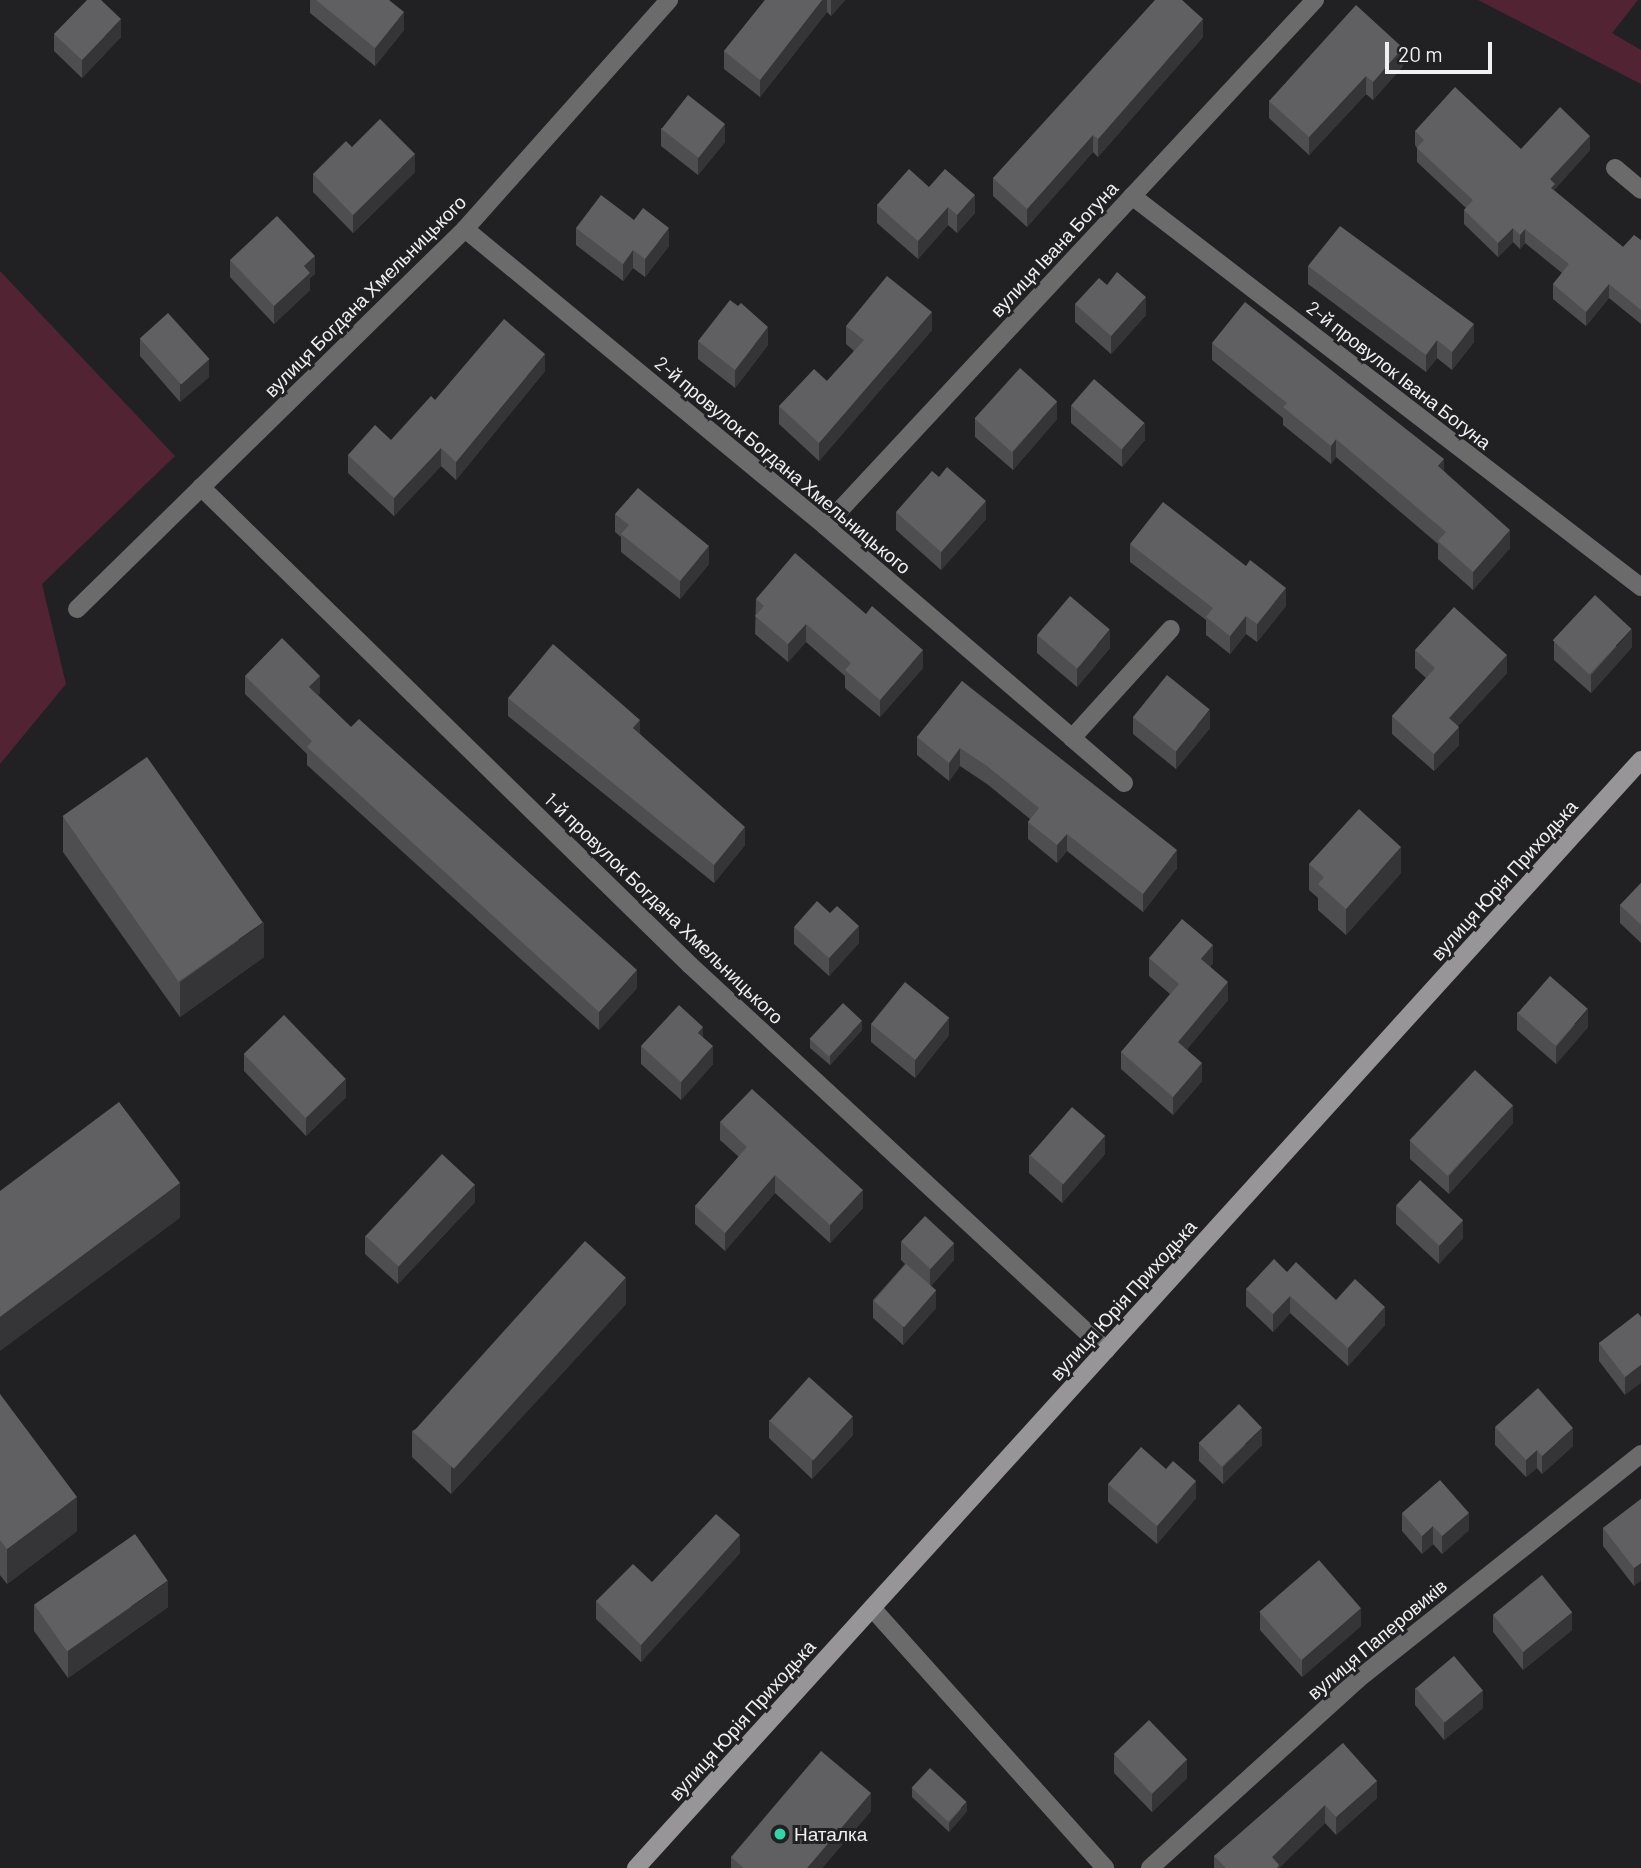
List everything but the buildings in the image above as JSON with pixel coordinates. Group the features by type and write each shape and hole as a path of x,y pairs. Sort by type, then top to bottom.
{"street":[{"name":"вулиця Богдана Хмельницького","path":"77,608 465,229 669,0"},
{"name":"вулиця Івана Богуна","path":"825,526 1315,0"},
{"path":"1615,168 1641,190"},
{"name":"2-й провулок Івана Богуна","path":"1132,196 1641,587"},
{"name":"2-й провулок Богдана Хмельницького","path":"465,229 825,526 1124,783"},
{"name":"1-й провулок Богдана Хмельницького","path":"201,487 690,965 1106,1350"},
{"path":"1072,738 1171,629"},
{"name":"вулиця Юрія Приходька","path":"636,1868 1641,760"},
{"name":"вулиця Паперовиків","path":"1150,1868 1357,1680 1641,1454"},
{"path":"872,1608 1105,1868"}],"shaded area":[{"path":"1478,0 1638,0 1612,33 1641,50 1641,84"},
{"path":"0,271 175,456 42,584 66,684 0,764"}],"place":[{"name":"Наталка","path":"780,1834"}]}
